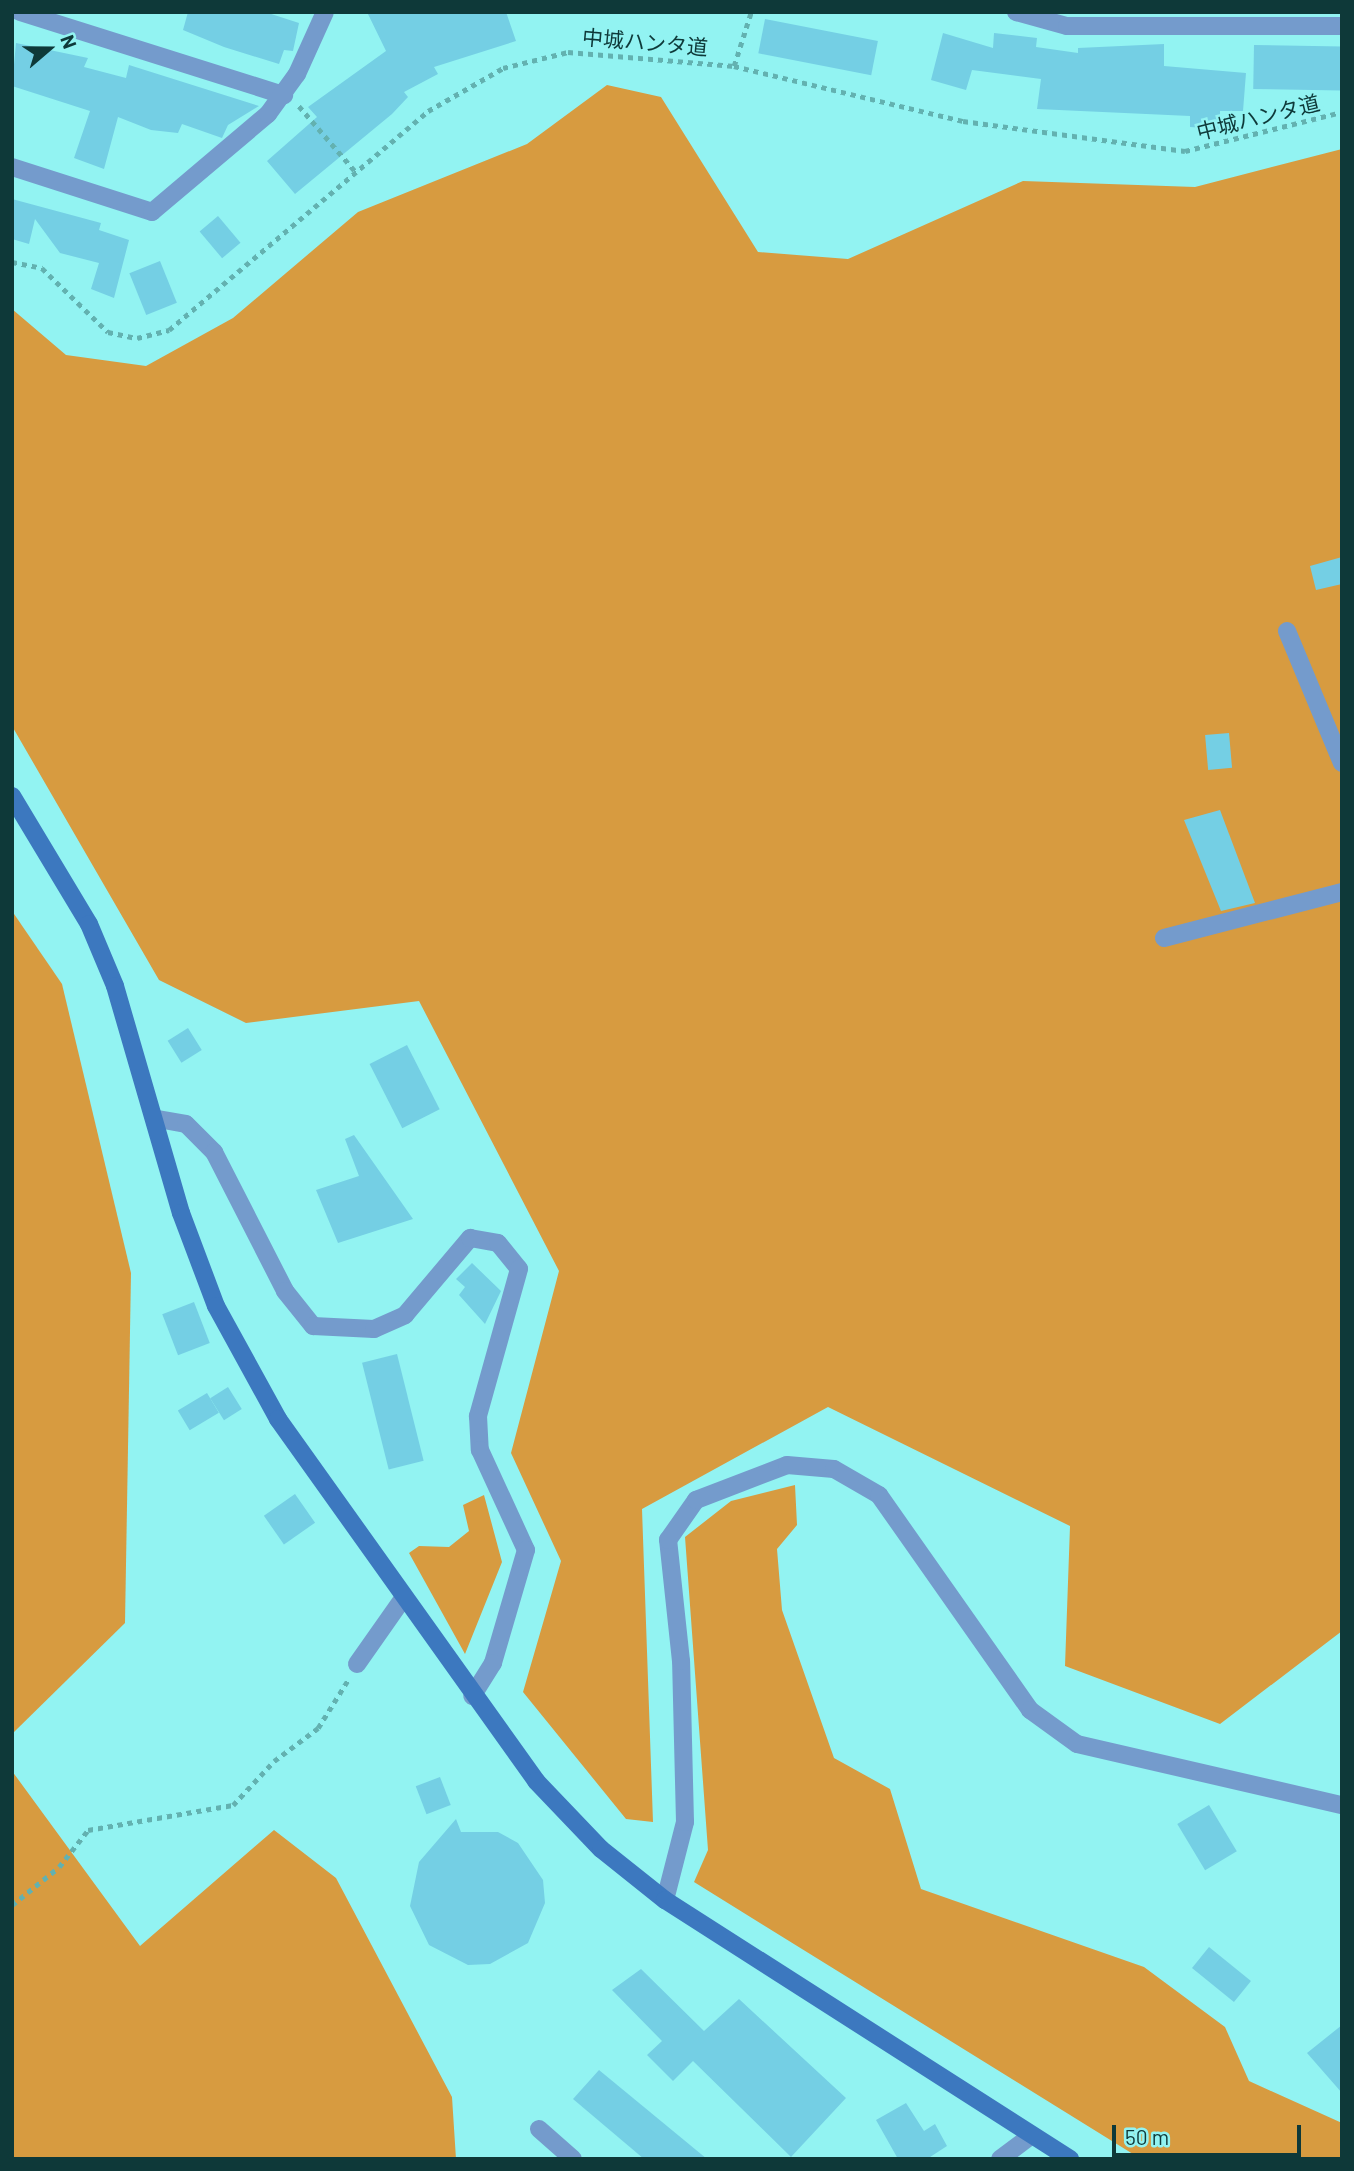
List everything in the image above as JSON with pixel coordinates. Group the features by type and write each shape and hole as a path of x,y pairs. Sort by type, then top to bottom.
{"street":[{"path":"20,12 284,95"},
{"path":"12,167 152,212 284,95 325,12"},
{"path":"1017,12 1067,26 1342,26"},
{"path":"1287,631 1342,763"},
{"path":"12,796 89,924 158,1119 181,1213 215,1306 278,1419 402,1601 536,1781 601,1849 665,1900 1029,2137 1070,2159"},
{"path":"1164,938 1342,892"},
{"path":"158,1119 186,1124 214,1152 285,1291 313,1326 374,1329 405,1315 470,1238 498,1243 519,1269 517,1293 488,1366 479,1424 490,1479 526,1550 493,1663 472,1696"},
{"path":"665,1900 685,1822 681,1661 668,1540 696,1500 787,1465 834,1469 862,1479 879,1495 1030,1710 1067,1738 1114,1756 1342,1805"},
{"path":"358,1664 402,1601"},
{"path":"539,2129 573,2159"},
{"path":"1000,2159 1029,2137"}],"path":[{"path":"734,66 751,12"},
{"name":"中城ハンタ道","path":"12,262 42,268 108,332 153,334 182,322 428,111 492,74 537,59 601,50 734,66 963,121 1185,151 1342,112"},
{"path":"284,95 356,173"},
{"path":"12,1905 59,1867 88,1830 233,1805 274,1761 318,1728 358,1664"}],"shaded area":[{"path":"607,85 661,97 758,252 848,259 1023,181 1195,187 1342,149 1342,1631 1220,1724 1065,1666 1070,1526 828,1407 642,1509 653,1822 626,1819 523,1692 561,1561 511,1453 559,1271 419,1001 246,1023 159,980 12,726 12,309 66,355 146,366 233,318 358,212 527,144"},
{"path":"12,911 62,984 131,1273 125,1623 12,1734"},
{"path":"795,1485 797,1525 777,1549 782,1610 834,1758 890,1789 921,1889 1144,1967 1225,2027 1249,2081 1342,2123 1342,2159 1141,2159 694,1882 708,1850 685,1537 731,1501"},
{"path":"484,1495 502,1562 465,1654 409,1553 419,1546 449,1547 469,1531 463,1505"},
{"path":"12,1771 140,1946 274,1830 336,1878 452,2097 456,2159 12,2159"}],"building":[{"path":"188,12 265,12 299,23 293,51 284,50 279,64 224,47 183,30"},
{"path":"367,12 506,12 516,41 434,67 438,74 404,92 408,97 392,114 295,194 267,161 317,117 308,107 386,51"},
{"path":"765,19 878,41 871,75 758,53"},
{"path":"943,33 993,48 994,33 1037,38 1036,47 1078,53 1078,48 1164,44 1164,66 1246,73 1243,111 1220,111 1220,129 1190,127 1190,116 1037,109 1041,79 972,70 966,90 931,80"},
{"path":"16,43 88,58 84,67 126,78 129,65 259,106 228,125 222,138 182,124 178,133 151,130 118,117 104,169 74,158 90,111 12,86"},
{"path":"1254,45 1342,47 1341,91 1253,89"},
{"path":"12,199 101,223 99,230 129,240 114,298 91,289 99,263 60,253 35,219 29,244 12,239"},
{"path":"218,216 240,243 222,258 200,231"},
{"path":"160,261 177,303 146,315 129,273"},
{"path":"1342,557 1342,584 1316,590 1310,566"},
{"path":"1229,733 1232,768 1208,770 1205,735"},
{"path":"1220,810 1255,903 1221,911 1184,820"},
{"path":"188,1028 202,1050 181,1063 168,1041"},
{"path":"407,1045 440,1109 402,1128 370,1064"},
{"path":"354,1135 413,1219 338,1243 316,1190 359,1176 345,1139"},
{"path":"472,1263 501,1291 485,1324 459,1295 465,1287 456,1279"},
{"path":"194,1302 210,1343 178,1355 162,1314"},
{"path":"397,1354 424,1461 389,1469 362,1363"},
{"path":"228,1387 242,1409 224,1420 210,1398"},
{"path":"207,1393 219,1413 190,1430 178,1411"},
{"path":"295,1494 315,1523 284,1544 264,1516"},
{"path":"440,1777 451,1805 426,1814 416,1786"},
{"path":"1209,1805 1237,1851 1205,1870 1177,1824"},
{"path":"456,1819 461,1832 498,1832 518,1843 543,1880 545,1903 528,1943 490,1964 468,1965 429,1945 410,1906 419,1862"},
{"path":"1209,1947 1251,1981 1234,2002 1192,1968"},
{"path":"641,1969 704,2031 739,1999 846,2098 791,2157 693,2061 673,2081 647,2055 662,2041 612,1990"},
{"path":"1342,2025 1342,2093 1307,2053"},
{"path":"599,2070 707,2159 644,2159 573,2099"},
{"path":"906,2103 924,2131 935,2124 947,2146 927,2159 898,2159 876,2120"}]}
